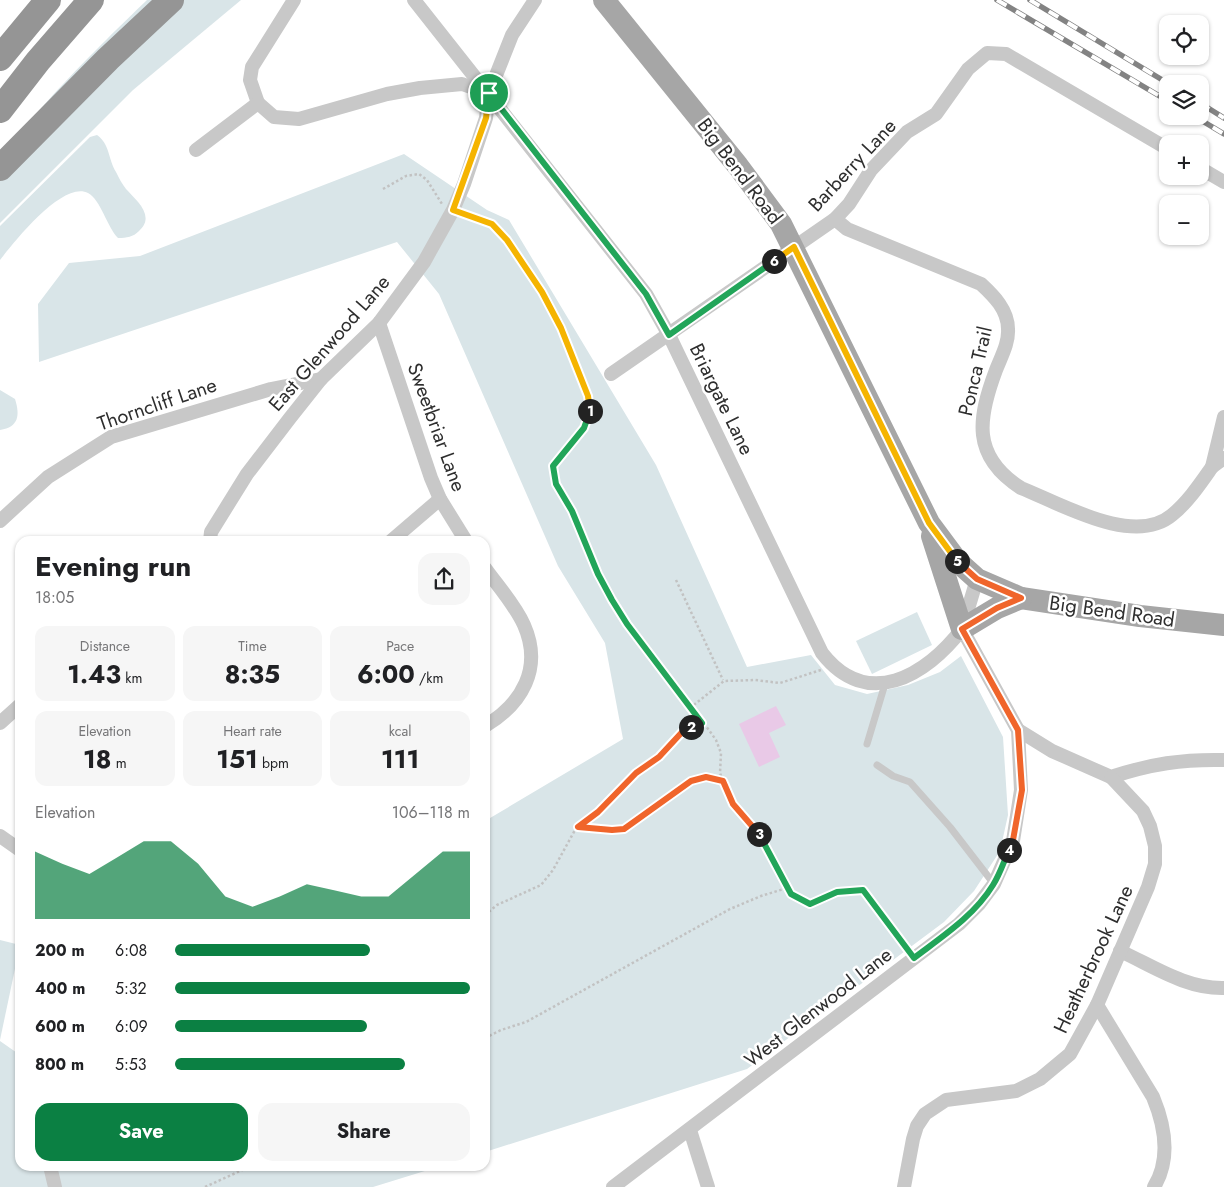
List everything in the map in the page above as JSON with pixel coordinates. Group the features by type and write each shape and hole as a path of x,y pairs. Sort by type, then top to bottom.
{"highway":[{"path":"0,58 48,0"},
{"path":"0,110 38,61 91,0"},
{"path":"0,168 88,79 171,0"}],"main road":[{"name":"Big Bend Road","path":"604,0 782,224 929,523 958,562 977,579 1021,598 1140,616 1224,625"},
{"path":"929,523 945,581 962,629 997,608 1021,598"}],"street":[{"path":"294,0 252,67 250,80 258,103 274,117 299,119 387,94 420,88 462,84 489,93"},
{"name":"Briargate Lane","path":"414,0 646,294 669,335 822,652 830,664 854,679 867,684 885,684 920,669 948,647 962,629"},
{"name":"East Glenwood Lane","path":"208,536 247,474 321,379 379,323 424,262 453,210 486,118 489,93 512,35 535,0"},
{"name":"Barberry Lane","path":"611,374 835,219 849,204 870,170 907,132 936,114 968,69 987,53 1006,54 1159,144"},
{"path":"196,150 258,103"},
{"path":"1209,173 1224,182"},
{"name":"Ponca Trail","path":"835,219 847,229 981,284 994,296 1005,312 1008,329 1005,346 982,414 983,441 992,460 1010,481 1021,488 1119,526 1154,525 1175,512 1212,467 1224,458"},
{"name":"Sweetbriar Lane","path":"379,323 440,499 463,536"},
{"name":"Thorncliff Lane","path":"0,521 48,477 111,437 271,389 321,379"},
{"name":"Ponca Trail","path":"1212,467 1224,417"},
{"path":"397,536 440,499"},
{"path":"490,575 523,624 529,639 531,655 529,672 520,697 509,710 490,723"},
{"path":"962,629 977,579"},
{"name":"West Glenwood Lane","path":"614,1187 960,924 979,904 994,884 1013,840 1022,790 1018,730 962,629"},
{"path":"0,723 15,710"},
{"path":"1018,730 1052,751 1111,777 1144,766 1166,762 1224,760"},
{"name":"Heatherbrook Lane","path":"904,1187 913,1139 917,1126 925,1114 946,1100 1016,1091 1040,1079 1070,1054 1097,1005 1148,887 1155,864 1155,846 1150,826 1143,811 1111,777"},
{"path":"0,836 15,846"},
{"path":"1120,951 1184,982 1200,987 1224,988"},
{"path":"1097,1005 1154,1097 1160,1114 1165,1154 1163,1167 1154,1187"},
{"path":"690,1130 708,1187"},
{"path":"51,1171 55,1187"}],"lane":[{"path":"867,744 885,684"},
{"path":"876,765 886,772 910,782 950,827 994,884"},
{"path":"863,890 914,958"}],"path":[{"path":"383,189 406,176 419,174 427,180 442,204 467,216 485,220 501,232 542,292 561,328 590,404 584,428 553,466 556,484 572,511 598,574 612,600 627,624 690,708 712,733 720,747 719,765 723,781 733,804 763,839 791,894 810,904 837,892 863,890"},
{"path":"676,580 724,681"},
{"path":"690,708 724,681 737,679 785,682 825,669 830,664"},
{"path":"490,911 497,905 541,885 553,870 569,839 578,827 598,812 636,773 664,753 684,730 702,723"},
{"path":"578,827 612,830 624,829 691,781 706,777 723,781"},
{"path":"490,1035 500,1030 526,1022 730,909 754,898 788,888"},
{"path":"205,1187 240,1171"}],"shaded area":[{"path":"147,0 241,0 133,90 0,223 0,169 7,153 41,108"},
{"path":"97,135 107,147 113,167 122,183 143,208 146,220 144,225 132,236 118,238 93,196 78,191 66,195 40,215 27,227 0,260 0,226 90,137"},
{"path":"404,154 487,210 509,220 656,465 747,667 811,655 835,685 867,694 908,685 940,672 961,656 1003,737 1008,815 1000,851 974,891 944,922 747,1069 490,1150 490,818 623,739 605,643 558,566 439,294 397,242 39,362 38,304 69,263 140,256"},
{"path":"0,390 15,399 17,415 11,426 0,430"},
{"path":"917,612 932,645 872,674 856,641"},
{"path":"776,706 786,725 769,733 780,757 759,767 739,724"},
{"path":"0,940 15,944 15,969 0,1040"},
{"path":"0,1041 15,1052 15,1171 425,1171 373,1187 0,1187"}],"railway":[{"path":"997,0 1159,96"},
{"path":"1030,0 1159,78"},
{"path":"1209,109 1224,118"},
{"path":"1209,125 1224,134"}],"route":[{"path":"489,93 646,294 669,335 794,247 896,459 929,523 958,562 977,579 1021,598 997,608 962,629 1018,730 1022,790 1013,840 994,884 979,904 960,924 914,958 863,890 837,892 810,904 791,894 763,839 730,800 723,781 706,777 684,784 668,799 624,829 612,830 578,827 598,812 636,773 664,753 684,730 702,723 647,652 612,600 589,554 572,511 556,484 553,466 584,428 590,410 588,396 561,328 542,292 501,232 485,220 467,216 453,210 464,184 486,118 489,93"}]}
